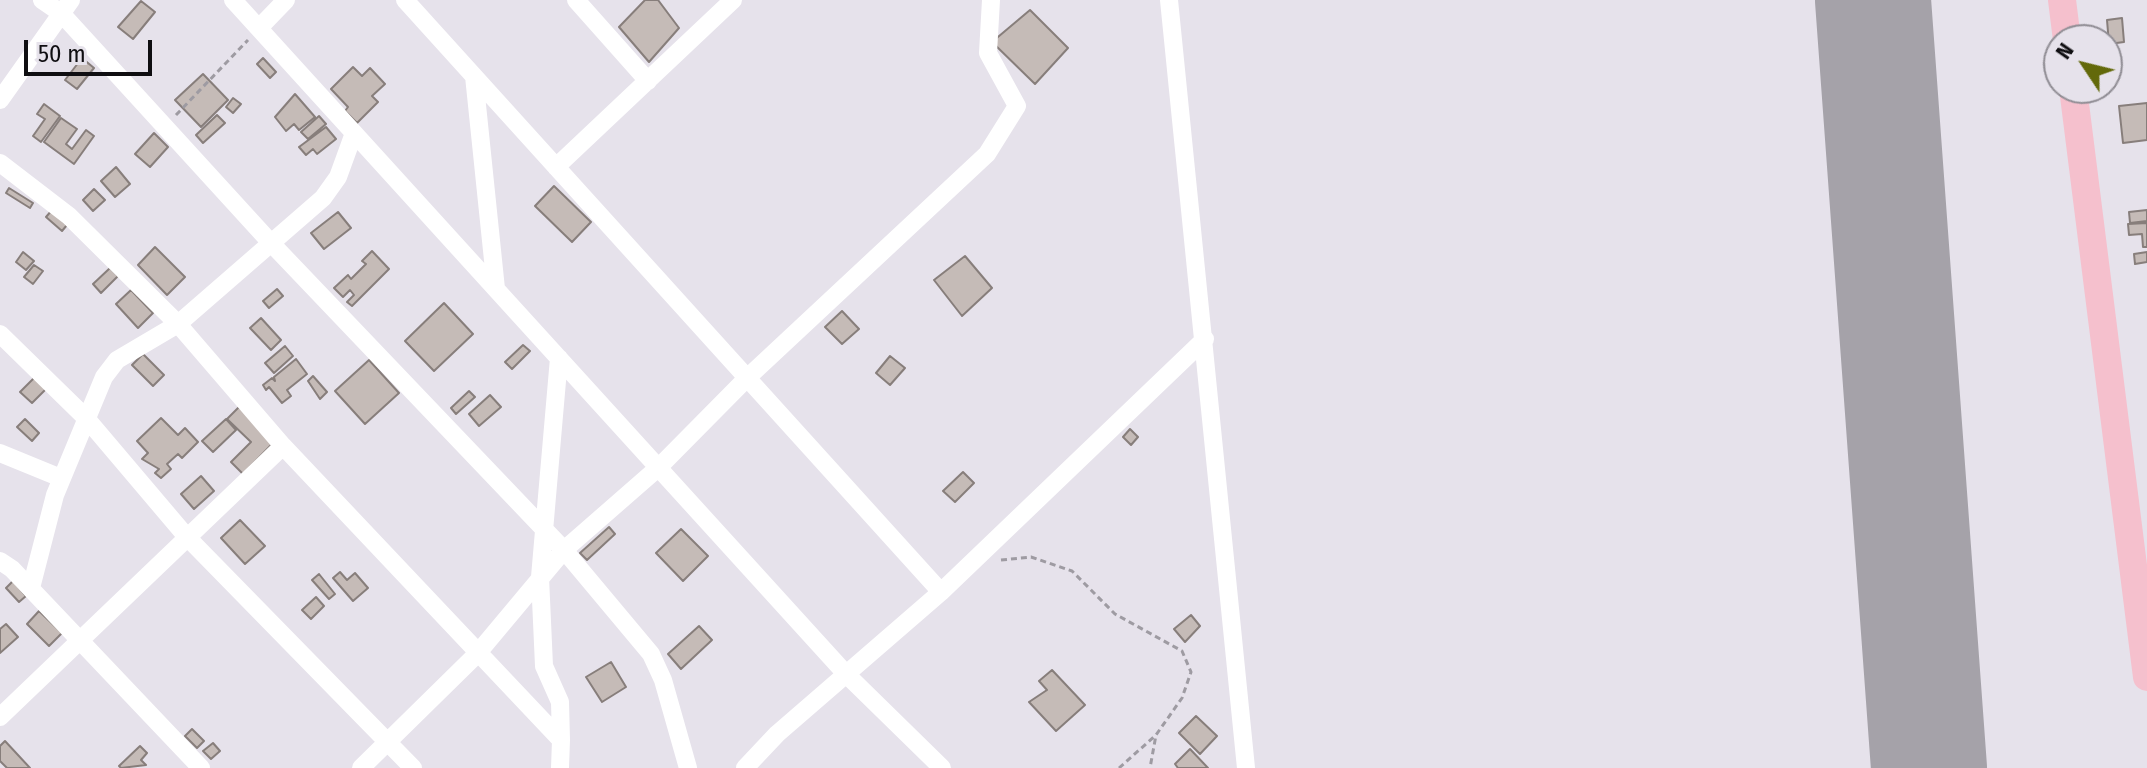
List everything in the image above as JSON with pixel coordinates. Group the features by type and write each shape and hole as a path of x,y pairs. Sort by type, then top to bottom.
{"highway":[{"path":"2062,0 2065,24"},
{"path":"2075,104 2147,677"}],"street":[{"path":"42,0 60,3 271,243 564,550 651,654 663,680 688,768"},
{"path":"233,0 846,674 942,768"},
{"path":"259,28 286,0"},
{"path":"405,0 941,592"},
{"path":"576,0 648,81"},
{"path":"556,167 733,0"},
{"path":"361,768 477,654 564,550 659,467 747,378 987,154 1017,106 988,53 991,0"},
{"path":"1169,0 1246,768"},
{"path":"0,100 60,3"},
{"path":"474,76 496,289"},
{"path":"31,588 61,478 94,393 117,360 178,324 323,198 338,177 354,133"},
{"path":"0,163 69,216 178,324 283,446 561,740"},
{"path":"0,334 86,418 186,536 413,768"},
{"path":"748,767 777,734 941,592 1205,339"},
{"path":"559,358 540,577 544,666 560,702 560,768"},
{"path":"0,717 283,446"},
{"path":"0,453 61,478"},
{"path":"0,561 80,638 201,768"}],"path":[{"path":"165,126 259,28"},
{"path":"971,563 1031,557 1072,571 1115,614 1182,651 1191,672 1182,698 1156,735 1119,768"},
{"path":"1150,768 1156,735"}],"building":[{"path":"645,0 658,0 679,28 649,62 619,27"},
{"path":"141,1 155,12 133,39 118,27"},
{"path":"1030,10 1068,48 1035,84 992,42"},
{"path":"2122,18 2122,24 2107,24 2107,20"},
{"path":"82,58 94,68 77,89 65,80"},
{"path":"263,58 276,72 270,78 257,64"},
{"path":"353,67 362,76 370,68 385,84 372,96 378,102 357,123 345,111 348,107 331,89"},
{"path":"203,74 228,100 201,127 175,100"},
{"path":"295,94 315,117 299,130 294,124 286,131 275,117"},
{"path":"233,98 241,104 233,113 226,107"},
{"path":"2147,103 2147,140 2123,143 2119,106"},
{"path":"44,104 60,116 41,142 33,136 45,119 37,114"},
{"path":"217,115 225,123 203,143 196,135"},
{"path":"319,116 326,124 308,139 301,132"},
{"path":"61,118 77,129 66,144 72,149 86,130 94,136 74,164 44,142"},
{"path":"326,127 336,139 317,154 313,149 306,155 299,147"},
{"path":"154,133 168,147 150,167 135,154"},
{"path":"116,167 130,184 115,197 101,181"},
{"path":"554,186 591,222 572,242 535,206"},
{"path":"9,188 33,203 30,208 6,193"},
{"path":"94,189 105,200 93,211 83,200"},
{"path":"52,210 67,225 62,231 46,217"},
{"path":"2147,210 2147,221 2130,223 2129,212"},
{"path":"338,212 351,228 324,249 311,233"},
{"path":"2147,223 2147,247 2143,247 2142,234 2129,235 2128,224"},
{"path":"155,247 185,277 167,295 138,265"},
{"path":"372,251 389,269 352,306 347,302 354,295 350,290 343,297 334,288 348,275 351,279 366,264 362,261"},
{"path":"23,252 34,261 26,270 16,262"},
{"path":"2147,252 2147,262 2135,264 2134,254"},
{"path":"965,256 992,288 962,316 934,280"},
{"path":"34,265 43,271 33,284 24,277"},
{"path":"110,268 118,276 101,293 93,284"},
{"path":"277,289 283,296 269,308 263,301"},
{"path":"131,290 153,313 138,328 116,304"},
{"path":"444,303 473,334 434,371 405,341"},
{"path":"842,311 859,329 842,344 825,327"},
{"path":"261,318 281,340 271,350 250,328"},
{"path":"523,345 530,351 512,369 505,362"},
{"path":"285,346 293,356 274,373 265,363"},
{"path":"143,354 164,375 153,386 132,365"},
{"path":"890,356 905,368 890,385 876,373"},
{"path":"296,359 307,374 287,390 291,396 282,403 269,387 266,390 263,385 272,378 275,381 274,377"},
{"path":"369,360 399,393 365,424 335,391"},
{"path":"36,376 48,387 32,403 20,392"},
{"path":"313,376 327,392 320,399 308,381"},
{"path":"469,391 475,397 456,414 451,408"},
{"path":"490,395 501,407 479,426 469,414"},
{"path":"239,407 275,441 243,474 231,462 251,442 227,419"},
{"path":"161,418 178,435 185,428 198,442 182,458 178,454 167,464 171,469 161,478 155,473 159,469 142,459 148,453 137,441"},
{"path":"25,419 39,433 32,441 17,427"},
{"path":"226,419 236,430 213,452 202,441"},
{"path":"1130,429 1138,437 1131,445 1123,437"},
{"path":"963,472 974,483 955,502 943,491"},
{"path":"201,476 214,491 194,509 181,494"},
{"path":"240,520 265,546 245,564 221,538"},
{"path":"609,527 615,534 587,560 580,553"},
{"path":"681,529 708,556 683,581 656,553"},
{"path":"340,572 347,580 355,573 368,588 353,601 333,578"},
{"path":"319,574 335,594 329,599 312,580"},
{"path":"13,581 26,596 19,602 6,588"},
{"path":"316,597 324,606 311,619 302,610"},
{"path":"39,611 62,633 49,646 27,624"},
{"path":"1191,615 1200,626 1185,642 1174,629"},
{"path":"6,624 18,637 0,653 0,629"},
{"path":"699,626 712,640 681,669 668,654"},
{"path":"611,662 626,687 602,702 586,677"},
{"path":"1052,670 1085,705 1056,731 1029,702 1047,690 1039,681"},
{"path":"1196,716 1217,736 1200,754 1179,733"},
{"path":"192,729 204,741 197,748 185,736"},
{"path":"5,741 30,768 7,768 0,761 0,746"},
{"path":"213,743 220,751 211,759 203,751"},
{"path":"140,746 147,753 141,760 146,765 121,768 119,766"},
{"path":"1190,749 1208,768 1178,768 1175,764"}],"runway":[{"path":"1873,0 1929,768"}]}
